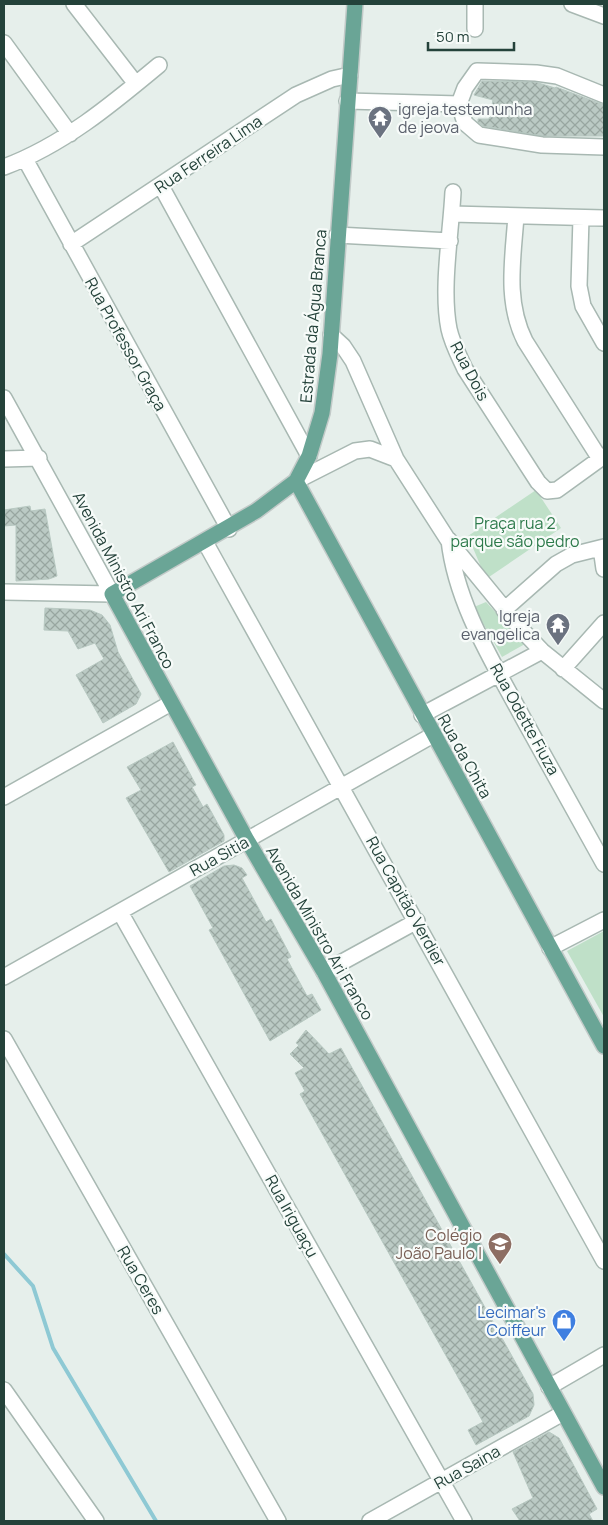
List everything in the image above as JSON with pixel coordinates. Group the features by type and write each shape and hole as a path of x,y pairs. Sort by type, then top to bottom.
{"main road":[{"name":"Estrada da Água Branca","path":"112,594 229,528 296,481 309,456 322,413 331,335 355,4"},
{"name":"Rua da Chita","path":"296,481 433,736 604,1046"},
{"name":"Avenida Ministro Ari Franco","path":"112,594 247,840 324,972 604,1488"}],"street":[{"path":"74,4 136,84"},
{"path":"474,4 475,29"},
{"path":"572,4 604,16"},
{"path":"4,43 70,134"},
{"path":"4,167 25,159 70,134 159,65"},
{"path":"604,95 557,76 536,73 477,71 464,88 458,104 465,123 479,135 542,145 604,147"},
{"name":"Rua Ferreira Lima","path":"71,244 296,95 332,79 350,75"},
{"path":"347,101 458,104"},
{"name":"Rua Professor Graça","path":"25,159 229,528"},
{"path":"161,186 309,456"},
{"name":"Rua Dois","path":"453,192 447,302 449,329 455,350 465,369 538,482 550,492 557,490 602,457"},
{"path":"452,214 604,218"},
{"path":"516,216 512,292 516,322 525,341 602,457"},
{"path":"581,218 579,286 583,306 604,343"},
{"path":"337,235 450,241"},
{"path":"331,335 343,346 353,361 396,459 449,540 504,610 542,651 604,701"},
{"name":"Avenida Ministro Ari Franco","path":"4,398 39,458 112,594"},
{"path":"296,481 355,451 370,449 396,459"},
{"path":"4,459 39,458"},
{"name":"Rua Odette Fiuza","path":"449,540 459,591 499,674 604,864"},
{"name":"Rua Capitão Verdier","path":"205,542 417,920 604,1261"},
{"path":"504,610 556,564 572,555 603,548 604,569"},
{"path":"4,592 112,594"},
{"path":"563,669 604,623"},
{"path":"422,715 542,651"},
{"path":"4,797 171,703"},
{"name":"Rua Sitia","path":"4,977 433,736"},
{"name":"Rua Iriguaçu","path":"120,912 464,1521"},
{"path":"324,972 417,920"},
{"path":"550,948 604,920"},
{"name":"Rua Ceres","path":"4,1039 278,1521"},
{"path":"548,1387 604,1355"},
{"path":"4,1390 96,1521"},
{"name":"Rua Saina","path":"370,1521 563,1413"}],"green space":[{"name":"Praça rua 2 parque são pedro","path":"536,490 561,528 486,579 468,536"},
{"path":"486,602 525,644 502,657 474,607"},
{"path":"604,931 604,1017 567,951"}],"building":[{"path":"482,81 535,82 556,87 604,105 604,136 543,136 483,126 478,122 478,119 489,119 493,100 474,95"},
{"path":"30,506 31,511 45,509 57,576 49,579 16,581 16,525 4,526 4,510"},
{"path":"45,608 90,610 102,615 110,625 118,652 141,694 136,704 103,723 76,675 104,659 95,643 78,649 68,631 44,630"},
{"path":"173,742 196,785 192,787 203,807 207,804 224,835 224,841 169,872 126,798 141,790 127,767"},
{"path":"234,865 242,868 247,875 242,878 266,922 271,919 291,957 287,959 307,996 312,994 321,1010 270,1041 209,930 213,928 190,886 224,866"},
{"path":"306,1030 329,1054 341,1048 533,1394 534,1405 529,1416 476,1445 468,1430 483,1422 300,1094 305,1091 295,1073 304,1068 290,1054 299,1045 296,1043"},
{"path":"549,1432 559,1438 597,1509 589,1514 593,1521 520,1521 512,1509 533,1498 513,1452"}],"waterway":[{"path":"4,1254 33,1286 53,1348 156,1521"}],"place":[{"name":"igreja testemunha de jeova","path":"380,139"},
{"name":"Igreja evangelica","path":"558,646"},
{"name":"Colégio João Paulo I","path":"500,1265"},
{"name":"Lecimar's Coiffeur","path":"564,1342"}]}
